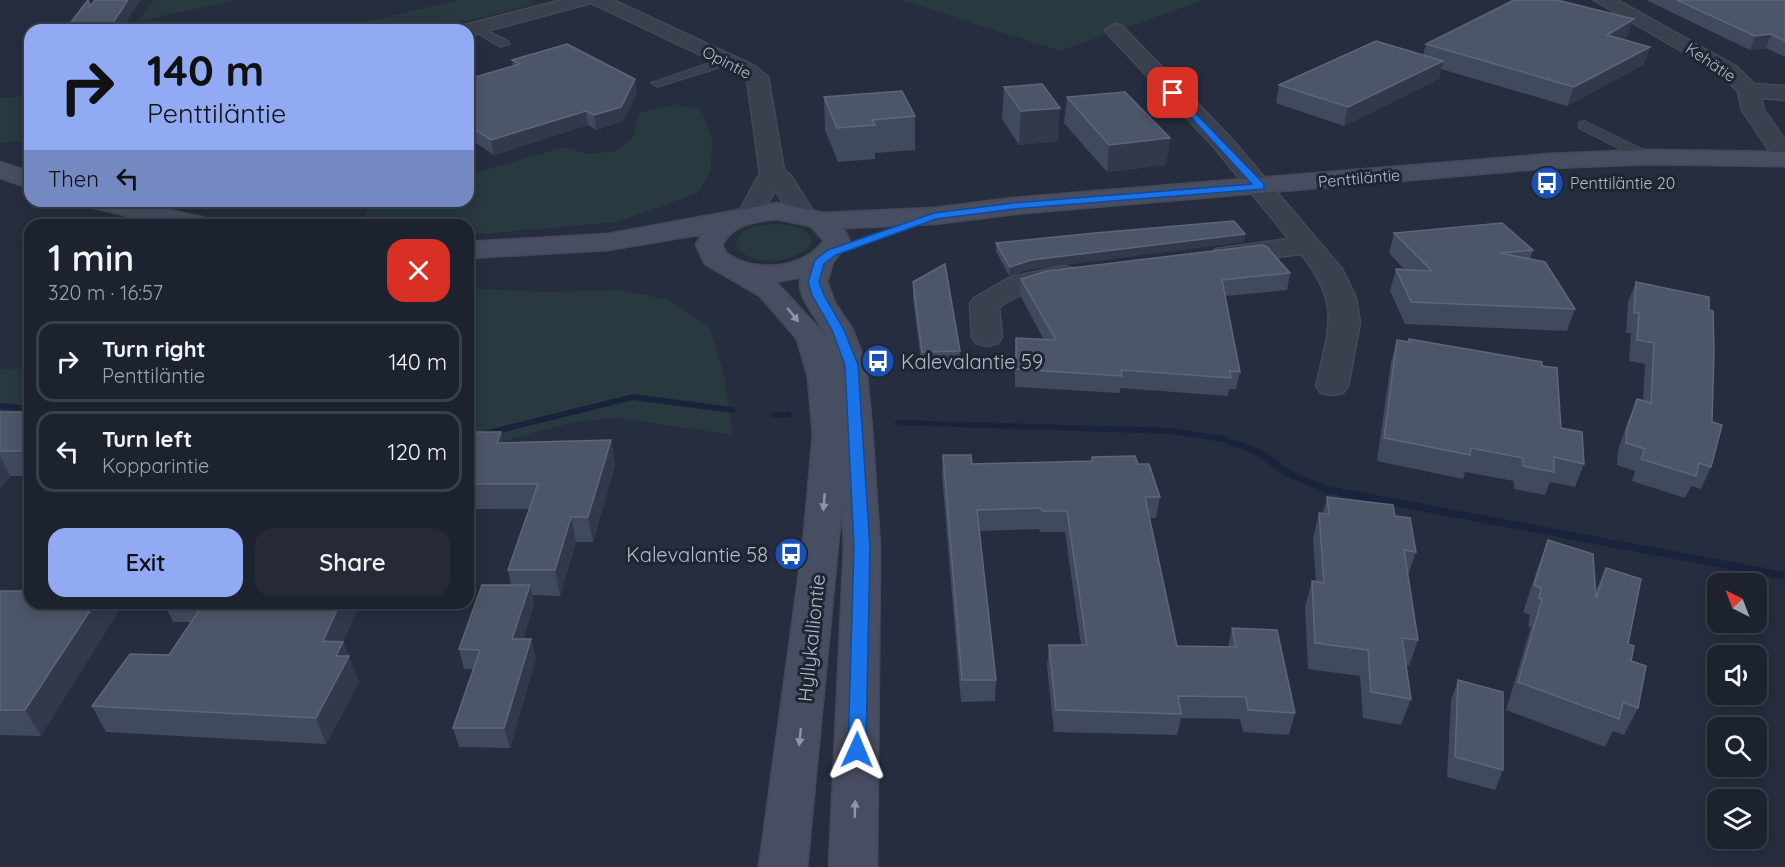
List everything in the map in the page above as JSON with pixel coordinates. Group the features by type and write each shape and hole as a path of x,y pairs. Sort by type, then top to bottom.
{"main road":[{"name":"Penttiläntie","path":"740,218 777,212 849,222 934,216 1014,206 1550,162 1647,157 1785,158"},
{"path":"0,169 24,179"},
{"path":"122,207 174,219"},
{"name":"Penttiläntie","path":"723,262 752,273 799,270 826,257 934,216"},
{"path":"812,217 833,230 837,241 813,282 821,303 838,330 851,365 856,428 862,547 853,867"},
{"path":"723,262 709,245 714,232 740,218"},
{"name":"Hyllykalliontie","path":"474,250 608,242 740,218"},
{"name":"Hyllykalliontie","path":"608,242 697,252 723,262 770,290 811,338 824,377 830,435 801,723 783,867"}],"street":[{"path":"474,28 584,0"},
{"name":"Opintie","path":"598,0 757,77 772,173"},
{"name":"Kehätie","path":"1603,0 1730,71 1748,90 1753,110 1785,158"},
{"path":"1115,30 1260,186 1328,268 1342,298 1345,322 1332,386"},
{"path":"1748,90 1785,93"},
{"path":"740,218 759,204 764,184 772,173 782,181 812,217"},
{"path":"1204,257 1309,245"},
{"path":"987,337 984,304 1007,288 1041,277 1088,271"}],"lane":[{"path":"474,30 504,44"},
{"path":"657,83 727,61"},
{"path":"1584,124 1647,157"}],"shaded area":[{"path":"154,0 236,0 137,22"},
{"path":"459,0 528,0 535,4 454,24 357,24"},
{"path":"901,0 1204,0 1060,51"},
{"path":"24,96 24,141 0,143 0,98"},
{"path":"677,104 702,111 712,140 711,170 698,193 617,222 484,234 474,233 474,219 364,219 369,207 474,207 474,173 564,147 587,154 616,151 632,138 639,113"},
{"path":"776,224 792,226 806,232 812,240 810,246 793,256 773,261 753,258 736,247 740,235 750,228"},
{"path":"474,288 543,292 622,290 669,300 710,328 724,375 733,435 618,418 574,422 474,449"},
{"path":"24,368 24,422 0,421 0,369"}],"building":[{"path":"88,0 90,6 95,0 128,0 112,24 70,24"},
{"path":"1514,0 1557,0 1634,19 1607,35 1650,47 1574,87 1426,44"},
{"path":"1677,0 1785,0 1785,41 1771,34 1755,36"},
{"path":"1376,41 1443,61 1348,107 1279,85"},
{"path":"567,44 635,79 621,107 594,115 586,111 491,140 474,129 474,77 520,64 512,60"},
{"path":"1042,84 1060,108 1021,111 1004,87"},
{"path":"902,91 915,116 872,120 875,125 837,128 824,97"},
{"path":"1125,92 1170,138 1109,145 1067,97"},
{"path":"1234,221 1245,234 1031,260 1010,267 996,243 1095,233"},
{"path":"1502,223 1533,250 1500,253 1545,262 1575,309 1411,302 1396,269 1432,271 1394,233"},
{"path":"1262,245 1267,247 1290,273 1222,280 1240,372 1230,371 1231,378 1121,370 1122,376 1016,369 1016,338 1056,340 1021,279 1047,271"},
{"path":"945,264 960,351 922,352 913,282"},
{"path":"1636,282 1709,297 1709,310 1713,311 1714,351 1712,422 1722,425 1711,467 1699,463 1696,476 1641,459 1645,449 1626,443 1627,429 1637,399 1651,403 1654,343 1637,340 1639,313 1634,313"},
{"path":"1409,339 1542,362 1542,366 1557,368 1561,428 1582,432 1584,464 1554,457 1554,472 1523,466 1523,458 1471,448 1470,455 1384,438 1397,340 1409,342"},
{"path":"0,412 24,412 24,451 0,451"},
{"path":"474,432 501,432 497,443 611,440 588,517 571,517 555,570 508,570 538,484 474,484"},
{"path":"943,455 971,455 972,464 1092,461 1092,457 1135,456 1138,464 1149,464 1160,497 1145,497 1177,646 1236,647 1232,628 1277,630 1295,713 1248,710 1246,697 1178,696 1181,714 1056,710 1049,645 1087,645 1067,511 1042,511 1041,508 977,510 996,680 962,680"},
{"path":"1327,497 1393,505 1395,516 1410,518 1416,552 1404,550 1418,640 1402,638 1411,699 1371,692 1368,650 1315,643 1312,581 1324,583 1319,513 1329,514"},
{"path":"1548,540 1593,554 1596,598 1606,568 1641,579 1628,644 1634,646 1631,661 1646,666 1638,708 1623,702 1619,719 1518,682 1542,599 1539,598 1541,588 1534,585"},
{"path":"482,585 530,585 512,639 531,639 504,728 453,728 480,650 459,649"},
{"path":"0,591 24,591 24,609 91,609 25,710 0,710"},
{"path":"200,609 337,609 323,641 343,642 336,656 349,656 316,718 92,706 130,654 169,655"},
{"path":"1458,680 1503,692 1503,770 1455,757"}],"waterway":[{"path":"474,437 633,397 732,410"},
{"path":"0,406 24,408"},
{"path":"776,415 789,415"},
{"path":"899,423 1172,431 1224,439 1258,452 1289,474 1325,489 1785,576"}],"place":[{"name":"Penttiläntie 20","path":"1547,183"},
{"name":"Kalevalantie 59","path":"878,361"},
{"name":"Kalevalantie 58","path":"791,554"}],"route":[{"path":"857,750 862,547 856,428 851,365 838,330 821,303 813,282 819,262 832,252 934,216 1014,206 1260,186 1222,142 1173,93"}]}
